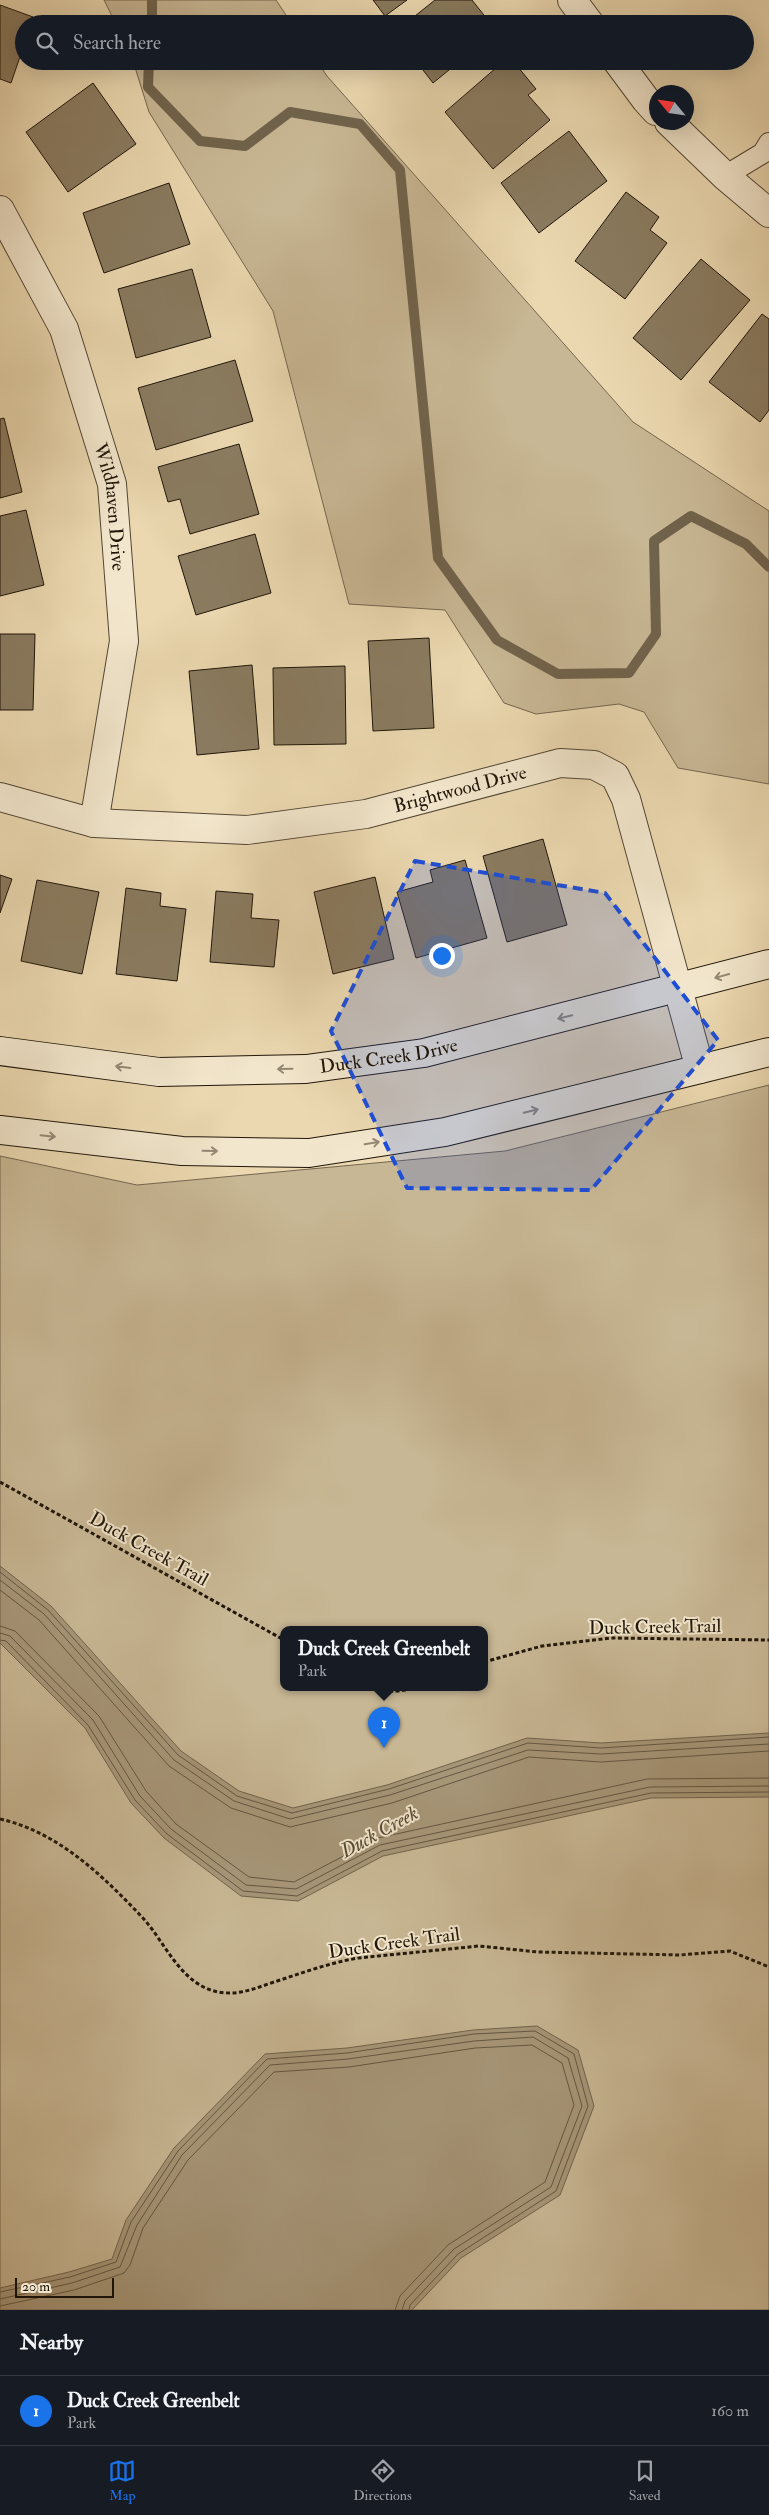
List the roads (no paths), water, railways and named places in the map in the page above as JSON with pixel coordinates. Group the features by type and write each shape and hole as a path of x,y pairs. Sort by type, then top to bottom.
{"street":[{"path":"572,0 583,15"},
{"path":"624,70 649,103"},
{"path":"677,130 725,176 769,213"},
{"name":"Wildhaven Drive","path":"0,210 64,329 112,484 124,641 94,822"},
{"name":"Brightwood Drive","path":"0,797 94,822 247,830 366,814 560,763 594,764 615,776 626,799 700,1069"},
{"name":"Duck Creek Drive","path":"0,1052 159,1072 306,1069 424,1053 769,964"},
{"path":"0,1130 182,1151 309,1153 445,1132 769,1052"}],"lane":[{"path":"725,176 763,153 769,143"}],"water":[{"name":"Duck Creek","path":"0,1566 51,1606 181,1751 239,1791 293,1808 387,1785 527,1738 601,1743 769,1733 769,1797 651,1798 383,1856 298,1901 241,1896 164,1838 131,1803 85,1728 0,1643"},
{"path":"537,2026 578,2050 594,2106 560,2195 461,2258 412,2310 0,2310 0,2288 69,2272 112,2259 126,2220 174,2148 265,2054 347,2048 473,2030"}],"waterway":[{"path":"152,0 152,15"},
{"path":"149,70 148,87 200,141 245,146 290,112 360,124 400,170 438,558 497,640 558,674 629,673 656,634 654,541 691,516 746,544 769,567"}],"place":[{"name":"Duck Creek Greenbelt","path":"384,1748"}]}
